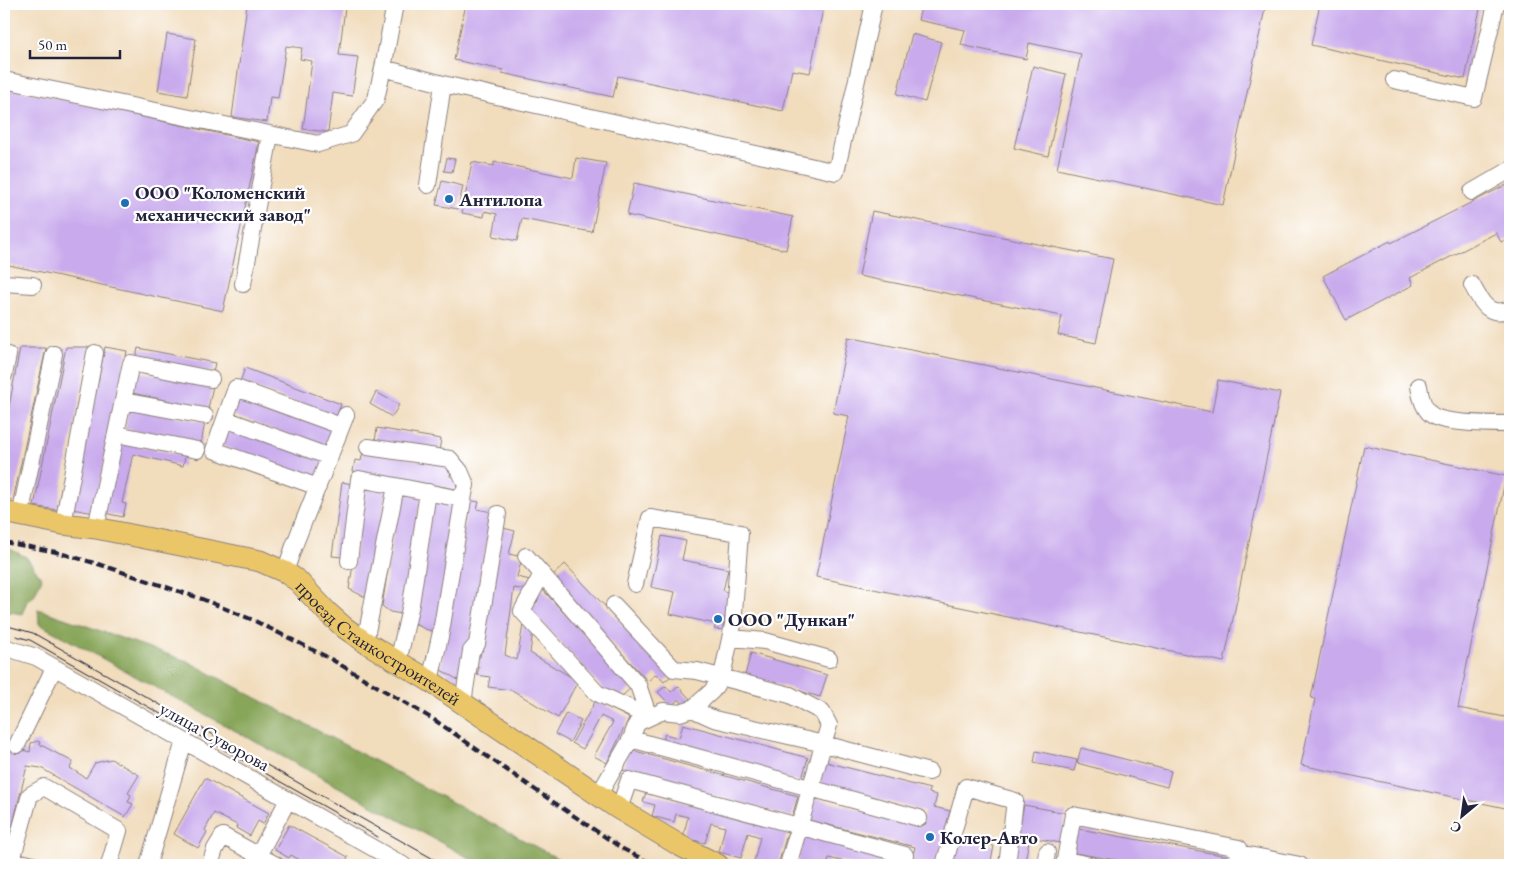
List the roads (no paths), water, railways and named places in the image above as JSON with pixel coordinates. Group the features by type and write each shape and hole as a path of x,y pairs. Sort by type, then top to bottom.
{"main road":[{"name":"проезд Станкостроителей","path":"12,514 62,524 96,528 260,561 285,572 298,581 345,628 430,681 618,809 679,845 718,865"}],"street":[{"path":"4,80 318,144 351,134 376,99 395,4"},
{"path":"383,68 443,84 836,172 874,4"},
{"path":"1394,80 1474,98 1496,4"},
{"path":"428,185 443,84"},
{"path":"243,284 270,135"},
{"path":"1472,192 1510,170"},
{"path":"4,283 33,285"},
{"path":"1472,285 1480,299 1489,308 1501,313 1510,309"},
{"path":"62,524 95,353"},
{"path":"12,514 54,354"},
{"path":"4,375 8,355"},
{"path":"96,528 131,363 211,378"},
{"path":"1419,386 1420,397 1434,416 1489,424 1510,424"},
{"path":"285,572 294,546 318,488 344,421 236,388 214,450 318,488"},
{"path":"123,401 206,416"},
{"path":"225,419 330,457"},
{"path":"116,434 197,450"},
{"path":"368,447 450,459 460,471 466,485 441,632 430,681"},
{"path":"349,561 359,479 456,498 464,494"},
{"path":"366,642 396,486"},
{"path":"398,662 411,604 428,492"},
{"path":"463,703 471,651 477,644 498,514"},
{"path":"598,796 631,739 637,723 663,711 680,713 692,709 712,691 722,676 731,638 740,533 650,518 635,584"},
{"path":"526,556 638,685 649,717"},
{"path":"542,574 522,611 597,693 649,717"},
{"path":"614,605 674,669 722,676 790,695 822,712 829,724 788,865"},
{"path":"731,638 765,641 829,659"},
{"name":"улица Суворова","path":"4,646 36,657 404,865"},
{"path":"18,745 54,668"},
{"path":"692,709 714,718 824,744 929,772"},
{"path":"631,739 919,818"},
{"path":"148,865 184,741"},
{"path":"612,771 629,780 904,855"},
{"path":"618,809 629,780"},
{"path":"33,865 8,859 30,795 44,787 119,830 109,865"},
{"path":"944,865 966,787 1015,801 1007,865"},
{"path":"255,860 288,800"},
{"path":"1092,865 1064,863 1073,815 1239,848 1238,853 1300,865"},
{"path":"210,865 222,836 255,860 276,865"}],"tram line":[{"path":"4,625 33,633 444,865"},
{"path":"16,636 30,640 378,837"}],"railway":[{"path":"4,542 56,552 98,564 202,599 253,620 329,658 436,721 623,849 654,865"}],"place":[{"name":"Aнтилопа","path":"449,199"},
{"name":"ООО \"Коломенский механический завод\"","path":"125,203"},
{"name":"ООО \"Дункан\"","path":"718,619"},
{"name":"Колер-Авто","path":"930,837"}]}
